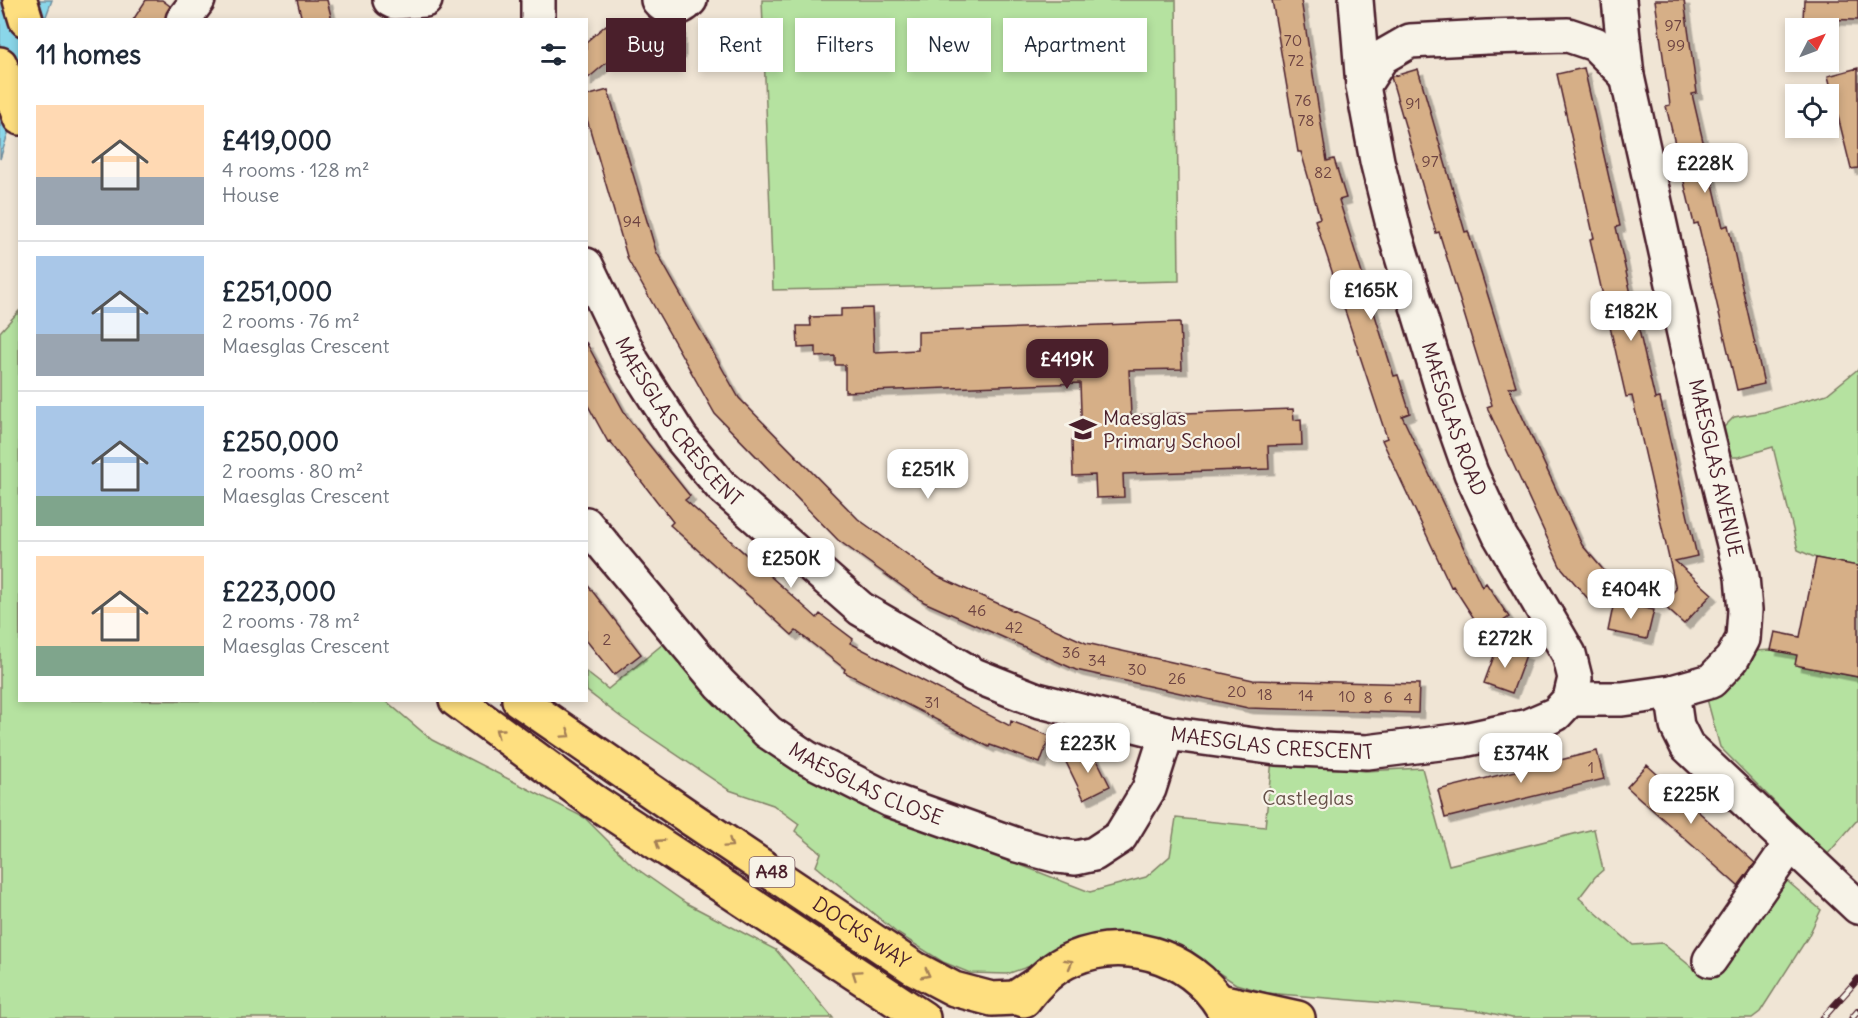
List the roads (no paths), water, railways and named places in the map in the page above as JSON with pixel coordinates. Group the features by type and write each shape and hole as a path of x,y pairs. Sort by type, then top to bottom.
{"main road":[{"path":"20,0 25,18"},
{"path":"0,64 18,113"},
{"name":"DOCKS WAY","path":"459,702 592,800 923,1018"},
{"name":"DOCKS WAY","path":"522,702 914,968 954,989 992,999 1015,998 1038,983"},
{"path":"1015,1018 1020,1004 1038,983 1072,959 1112,949 1153,953 1191,971 1224,1009 1298,1018"}],"street":[{"path":"184,18 198,0"},
{"path":"390,0 394,2 425,0"},
{"path":"538,0 538,18"},
{"path":"657,0 665,7 675,9 690,0"},
{"name":"MAESGLAS ROAD","path":"1356,0 1363,86 1377,162 1396,237 1447,405 1471,473 1500,536 1569,654 1575,678 1570,699"},
{"name":"MAESGLAS AVENUE","path":"1570,699 1622,699 1671,692 1711,681 1731,659 1743,639 1746,610 1742,577 1701,410 1627,76 1619,0"},
{"path":"1363,86 1382,57 1410,41 1487,37 1568,35 1595,44 1627,76"},
{"name":"MAESGLAS CRESCENT","path":"588,269 632,361 681,438 721,486 861,609 974,675 1037,700 1167,733 1276,747 1367,752 1464,740 1528,726 1556,714 1570,699"},
{"name":"MAESGLAS CLOSE","path":"588,526 720,684 768,732 807,759 890,800 1017,845 1058,856 1076,858 1094,854 1120,837 1149,789 1167,733"},
{"path":"1671,692 1677,726 1687,746 1858,907"},
{"path":"1710,960 1798,852"}],"water":[{"path":"0,0 52,0 45,18 18,18 18,102 0,159"}],"railway":[{"path":"1823,1018 1858,979"},
{"path":"1852,1018 1858,1011"}],"place":[{"name":"Maesglas Primary School","path":"1083,429"}],"park label":[{"name":"Castleglas","path":"1308,798"}]}
